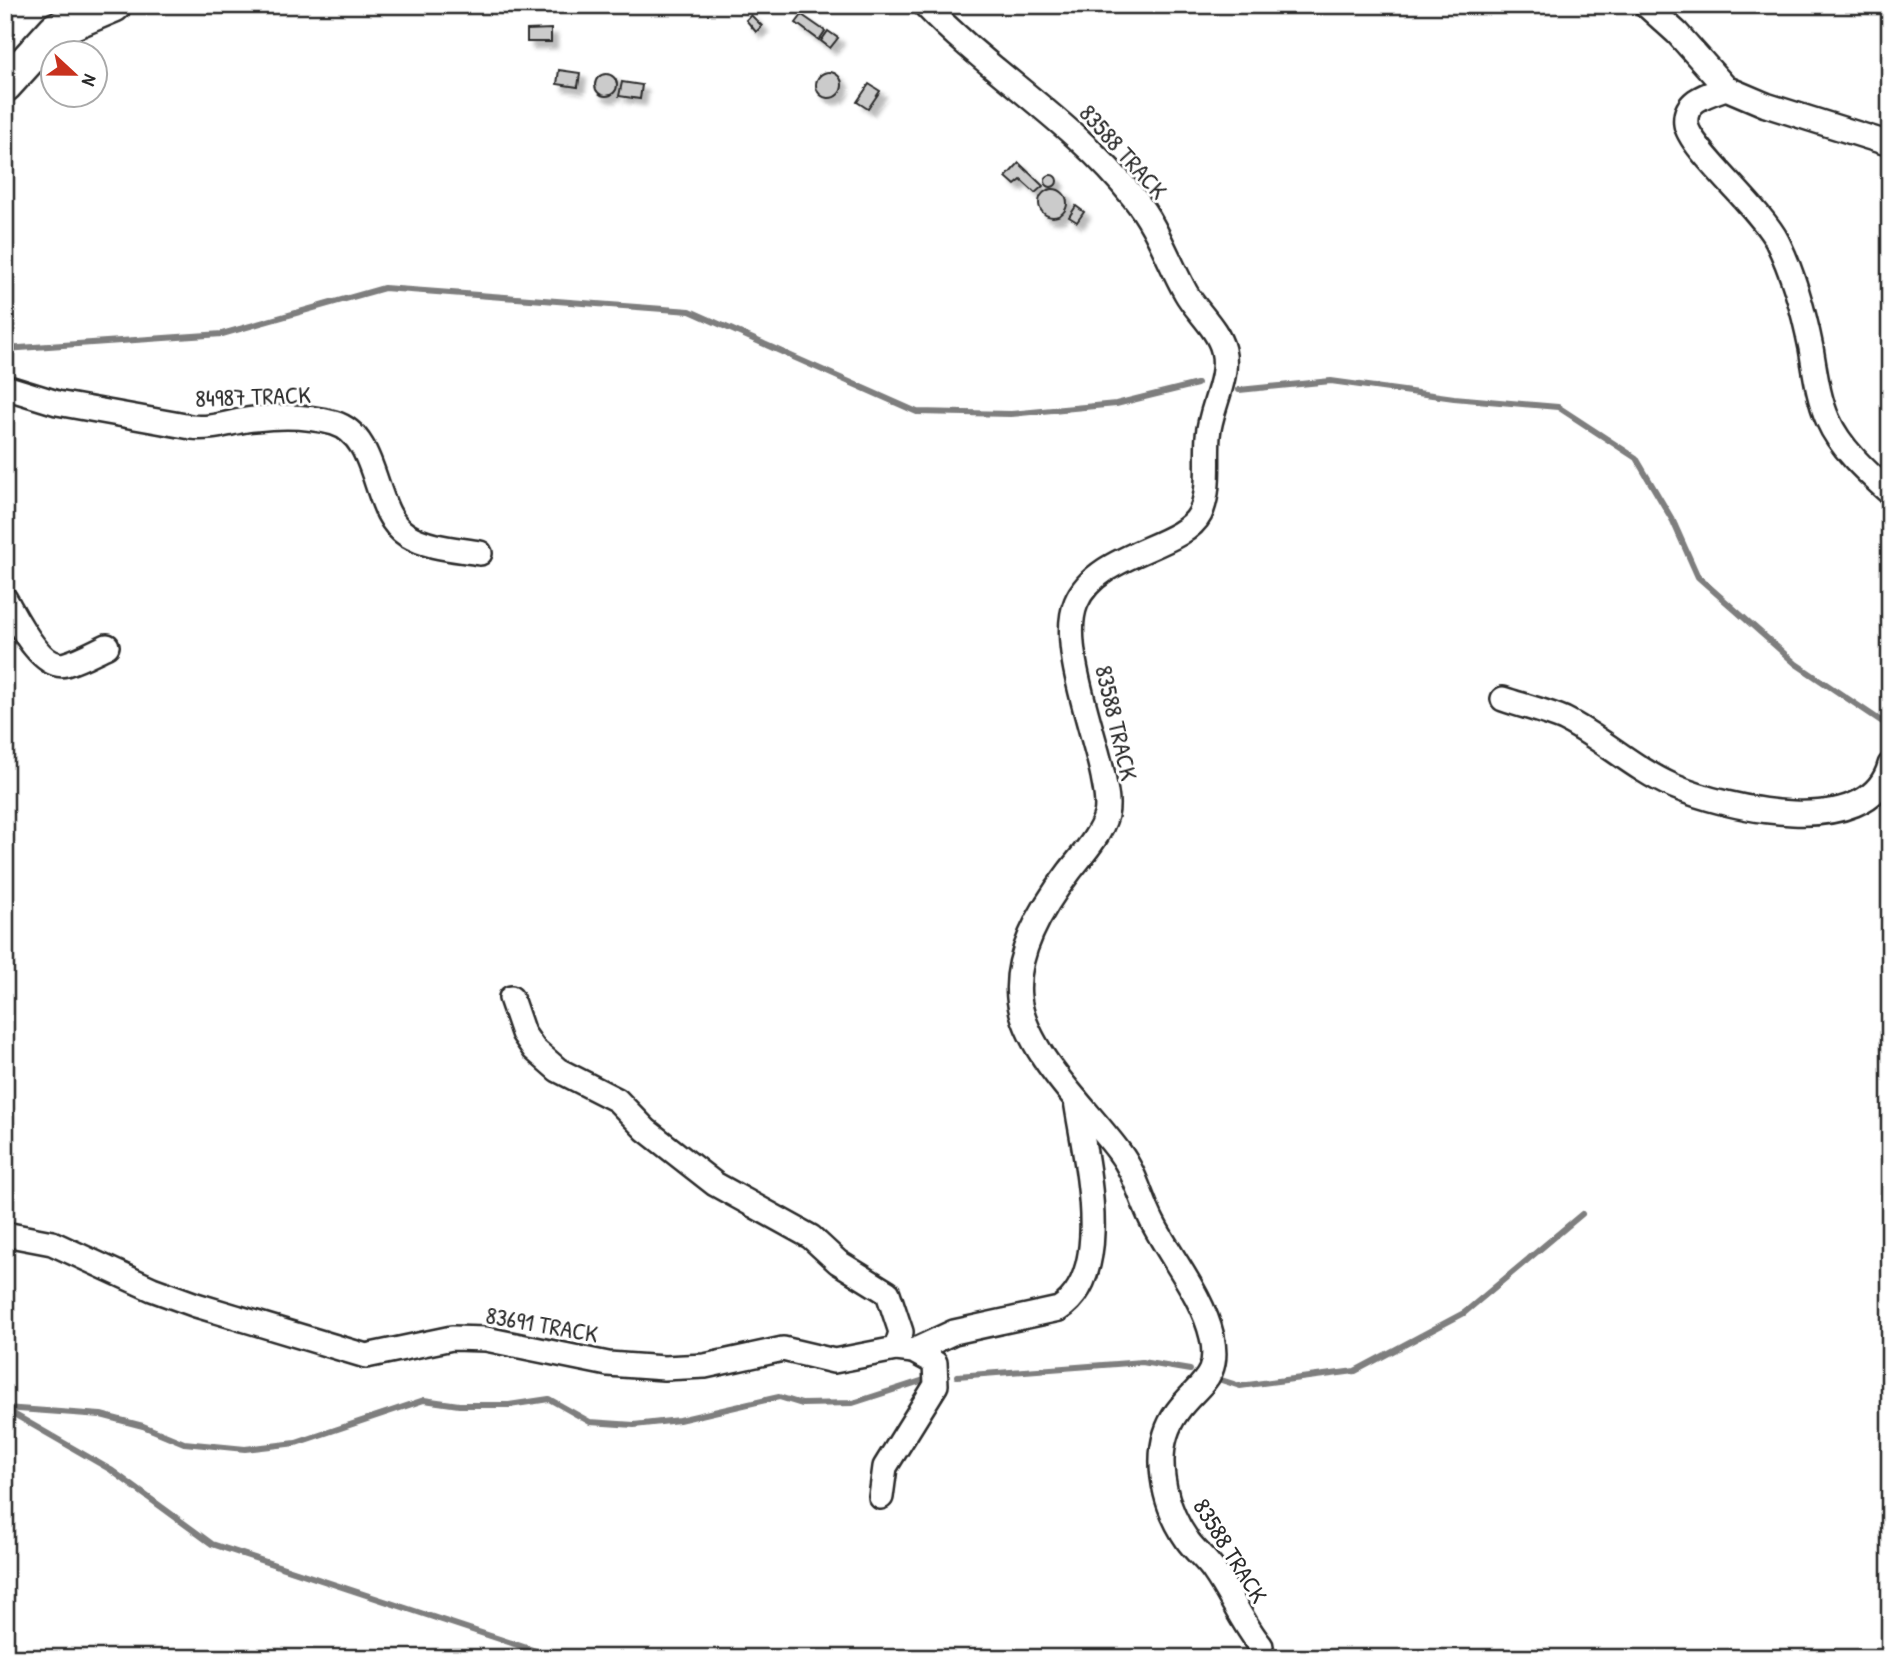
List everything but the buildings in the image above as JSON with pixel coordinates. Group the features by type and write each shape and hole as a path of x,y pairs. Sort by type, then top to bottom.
{"street":[{"path":"5,85 55,30 114,5"},
{"name":"83588 TRACK","path":"925,5 953,34 1045,107 1094,152 1135,199 1152,224 1190,299 1224,350 1225,369 1208,432 1205,498 1200,514 1190,528 1123,559 1104,572 1084,588 1074,606 1070,627 1072,650 1100,760 1107,807 1105,817 1086,851 1037,919 1024,957 1019,997 1035,1043 1123,1156 1151,1219 1186,1280 1211,1334 1214,1355 1211,1373 1202,1387 1177,1412 1167,1431 1162,1452 1163,1473 1177,1522 1189,1542 1212,1567 1247,1628 1261,1646"},
{"path":"1646,5 1677,33 1726,88 1766,105 1890,144"},
{"path":"1726,88 1696,100 1690,107 1686,122 1692,140 1760,213 1777,242 1806,323 1826,418 1846,448 1890,493"},
{"name":"84987 TRACK","path":"5,387 57,402 201,428 253,419 283,418 335,424 352,432 361,446 396,525 419,540 480,553"},
{"path":"5,599 39,653 52,664 65,665 107,646"},
{"path":"1503,699 1564,719 1671,785 1710,800 1750,808 1789,812 1835,811 1860,802 1881,784 1890,765"},
{"path":"511,998 523,1033 534,1049 558,1070 601,1089 673,1153 715,1184 811,1237 838,1262 888,1293 905,1350 934,1363 936,1385 886,1467 881,1497"},
{"name":"83691 TRACK","path":"5,1234 52,1243 89,1257 152,1289 196,1305 248,1318 366,1356 452,1338 497,1340 608,1364 664,1368 705,1366 783,1349 834,1361 905,1350 954,1332 1059,1310 1073,1301 1092,1256 1076,1099"}],"waterway":[{"path":"5,349 222,334 384,288 690,311 917,412 1011,414 1116,404 1197,384"},
{"path":"1239,390 1331,381 1454,398 1558,407 1636,458 1673,521 1698,577 1796,664 1887,725"},
{"path":"1215,1378 1240,1386 1355,1371 1464,1313 1582,1214"},
{"path":"957,1376 1142,1362 1190,1370"},
{"path":"5,1408 101,1415 143,1426 184,1443 245,1449 296,1443 424,1400 459,1405 509,1405 549,1399 590,1422 634,1425 679,1420 779,1397 802,1404 853,1403 924,1380"},
{"path":"5,1409 111,1470 212,1544 557,1658"}]}
